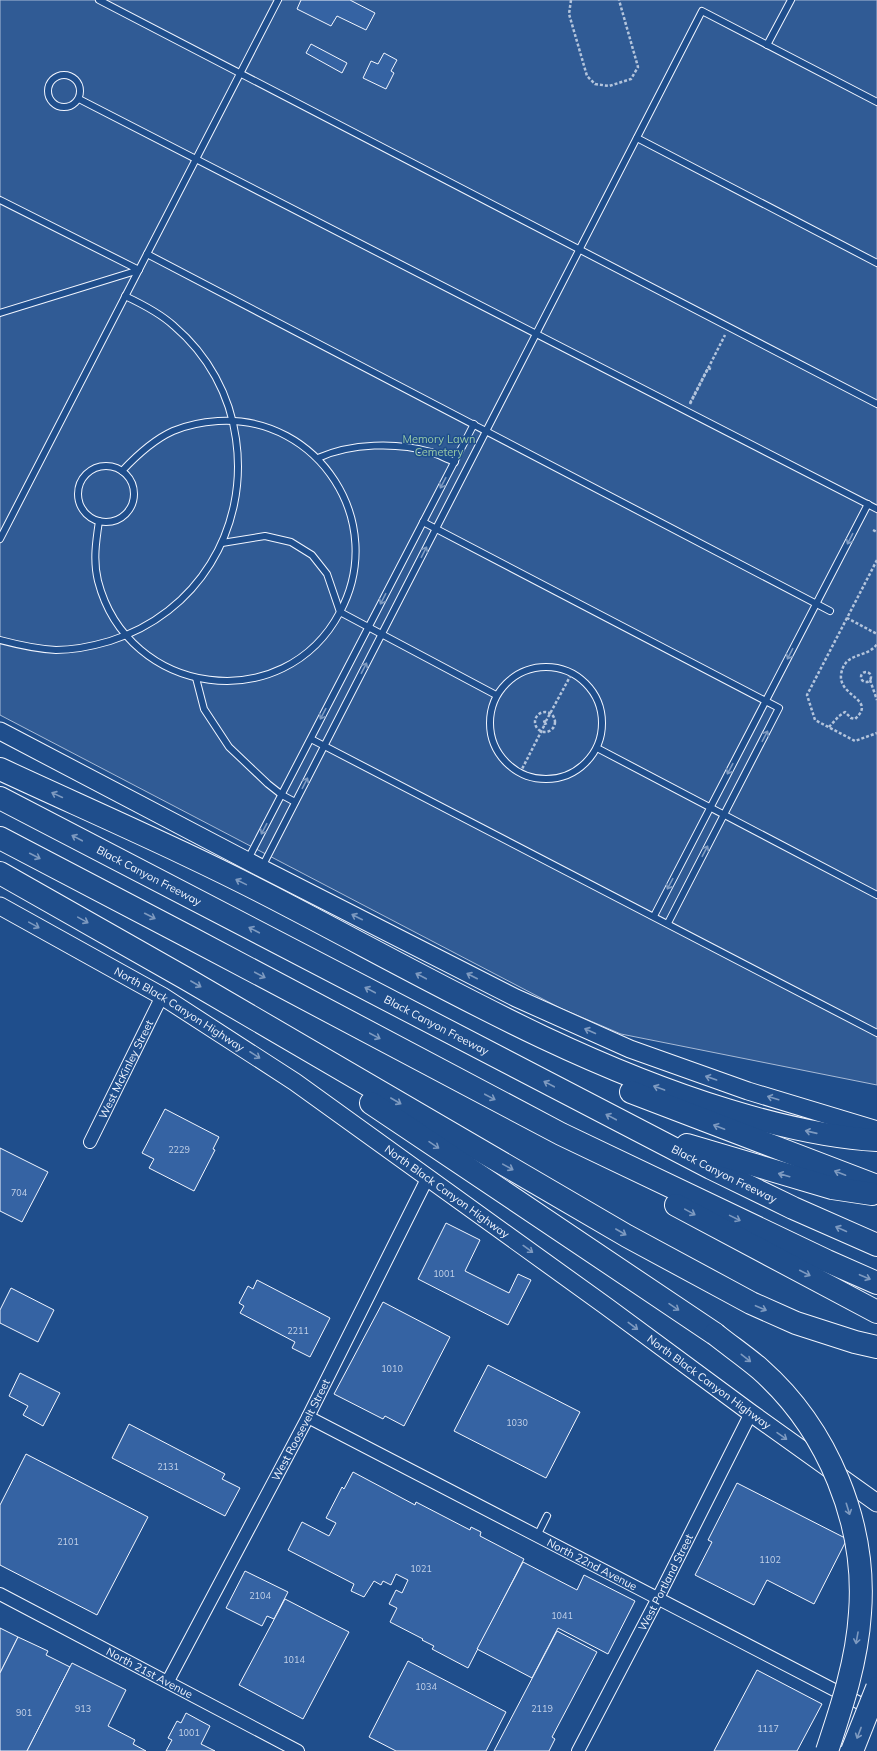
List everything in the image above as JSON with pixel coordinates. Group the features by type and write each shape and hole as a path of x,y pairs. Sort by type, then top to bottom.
{"highway":[{"path":"0,769 144,835 288,905 468,1001 638,1096 877,1186"},
{"name":"Black Canyon Freeway","path":"0,798 635,1129 753,1189 877,1245"},
{"path":"0,838 189,936 561,1134 827,1261 877,1283"},
{"path":"0,873 192,981 277,1033 627,1236 750,1303 796,1323 855,1342 877,1347"},
{"path":"277,1033 341,1082 715,1334 761,1370 789,1399 817,1437 844,1498 855,1534 860,1583 858,1637 844,1700 827,1751"},
{"path":"561,1053 689,1098 741,1114 818,1134 877,1140"},
{"path":"635,1129 832,1188 877,1195"},
{"path":"561,1134 663,1198 877,1312"},
{"path":"852,1751 877,1688"}],"main road":[{"path":"0,731 254,864 516,998 630,1049 748,1091 877,1130"},
{"name":"North Black Canyon Highway","path":"0,906 162,996 295,1082 877,1503"}],"street":[{"name":"West McKinley Street","path":"90,1142 162,996"},
{"name":"West Roosevelt Street","path":"168,1681 308,1417 428,1177"},
{"name":"West Portland Street","path":"578,1751 658,1598 751,1413"},
{"name":"North 22nd Avenue","path":"308,1417 877,1712"},
{"name":"North 21st Avenue","path":"0,1594 168,1681 298,1751"}],"lane":[{"path":"99,0 877,404"},
{"path":"0,539 278,0"},
{"path":"767,45 791,0"},
{"path":"254,864 295,802 702,11 877,102"},
{"path":"68,74 72,76 81,88 79,98 72,106 61,107 57,105 50,98 48,93 50,83 58,76 68,74"},
{"path":"79,98 877,508"},
{"path":"637,138 877,264"},
{"path":"0,200 139,270"},
{"path":"147,254 830,611"},
{"path":"0,313 139,270"},
{"path":"0,640 22,646 57,650 92,646 125,636 156,620 183,599 205,573 222,543 236,503 239,461 234,420 224,393 211,368 194,345 173,325 150,308 125,296"},
{"path":"99,521 95,551 98,581 108,609 125,636 145,654 169,669 196,678 224,682 252,679 279,670 304,655 324,636 340,612 351,587 356,559 355,532 348,505 338,486 318,458 304,446 282,433 252,422 234,420 203,422 174,431 148,446 122,471"},
{"path":"254,864 282,795 310,739 474,424"},
{"path":"318,458 337,451 370,446 401,447 424,451 455,462"},
{"path":"110,466 122,471 132,482 134,498 132,505 127,512 115,520 99,521 91,517 80,504 78,495 79,486 83,478 89,472 97,468 110,466"},
{"path":"654,916 868,504"},
{"path":"423,522 779,708 668,923"},
{"path":"222,543 265,536 291,542 312,555 326,574 340,612 496,695"},
{"path":"544,665 563,668 572,672 581,677 594,692 601,710 602,729 597,748 586,763 572,773 554,779 537,779 520,773 505,762 495,748 491,736 490,712 496,695 508,680 525,670 544,665"},
{"path":"196,678 204,709 229,747 282,795 295,802"},
{"path":"310,739 668,923 877,1033"},
{"path":"597,748 877,895"},
{"path":"537,1536 547,1516"}],"path":[{"path":"571,0 569,14 587,76 595,84 609,86 631,79 638,66 619,0"},
{"path":"686,411 729,328"},
{"path":"686,411 708,368 711,369"},
{"path":"873,530 877,532"},
{"path":"877,560 807,696 815,720 855,741 877,733"},
{"path":"847,618 877,634"},
{"path":"829,727 845,712 850,718 856,719 860,715 863,709 863,704 860,700 847,692 841,674 845,664 851,657 872,649 877,644"},
{"path":"520,773 572,672"},
{"path":"870,680 877,700"},
{"path":"542,713 550,713 555,720 553,729 545,732 541,731 536,725 537,718 542,713"}],"shaded area":[{"name":"Memory Lawn Cemetery","path":"0,0 877,0 877,1085 621,1034 560,1008 0,715"}],"building":[{"path":"301,0 350,0 375,13 366,30 337,16 331,26 297,9"},
{"path":"311,44 347,63 342,73 306,53"},
{"path":"384,53 397,60 391,71 394,73 386,89 363,78 371,61 378,64"},
{"path":"165,1109 219,1137 213,1149 215,1150 194,1191 149,1168 154,1159 142,1153"},
{"path":"0,1148 48,1172 22,1222 0,1211"},
{"path":"446,1223 480,1240 465,1271 509,1293 518,1274 531,1280 508,1325 418,1279"},
{"path":"257,1280 330,1318 310,1357 292,1348 295,1342 240,1313 244,1306 239,1303 248,1286 253,1289"},
{"path":"11,1288 54,1310 38,1342 0,1323 0,1310"},
{"path":"383,1302 450,1337 404,1426 385,1416 383,1419 334,1394"},
{"path":"488,1365 580,1412 546,1478 454,1431"},
{"path":"20,1373 60,1393 43,1426 23,1415 28,1406 9,1396"},
{"path":"129,1424 225,1474 222,1479 240,1488 225,1516 112,1458"},
{"path":"26,1454 148,1517 97,1615 0,1565 0,1505"},
{"path":"353,1472 415,1505 416,1502 470,1530 471,1527 481,1532 480,1536 524,1559 468,1668 432,1649 434,1646 422,1640 423,1639 390,1622 397,1608 389,1604 396,1590 402,1593 408,1580 396,1574 391,1585 383,1581 381,1585 374,1581 364,1597 351,1591 354,1584 288,1550 302,1522 329,1536 336,1523 326,1518 342,1487 344,1489"},
{"path":"737,1483 847,1539 814,1604 767,1580 754,1605 695,1575 712,1542 708,1540"},
{"path":"523,1562 577,1590 584,1575 635,1601 608,1654 558,1628 532,1678 477,1649"},
{"path":"245,1571 288,1592 274,1619 267,1616 262,1626 226,1608"},
{"path":"285,1599 349,1632 303,1719 239,1685"},
{"path":"0,1628 18,1637 0,1673"},
{"path":"557,1631 597,1652 552,1737 555,1739 549,1751 494,1751"},
{"path":"18,1637 48,1651 46,1655 70,1667 27,1751 0,1751 0,1673"},
{"path":"408,1661 506,1712 486,1751 396,1751 369,1737"},
{"path":"72,1663 126,1690 108,1726 135,1740 133,1744 146,1751 27,1751"},
{"path":"757,1670 822,1704 797,1751 714,1751"},
{"path":"186,1713 210,1726 201,1744 215,1751 166,1751 172,1740 168,1738 177,1721 181,1723"}]}
